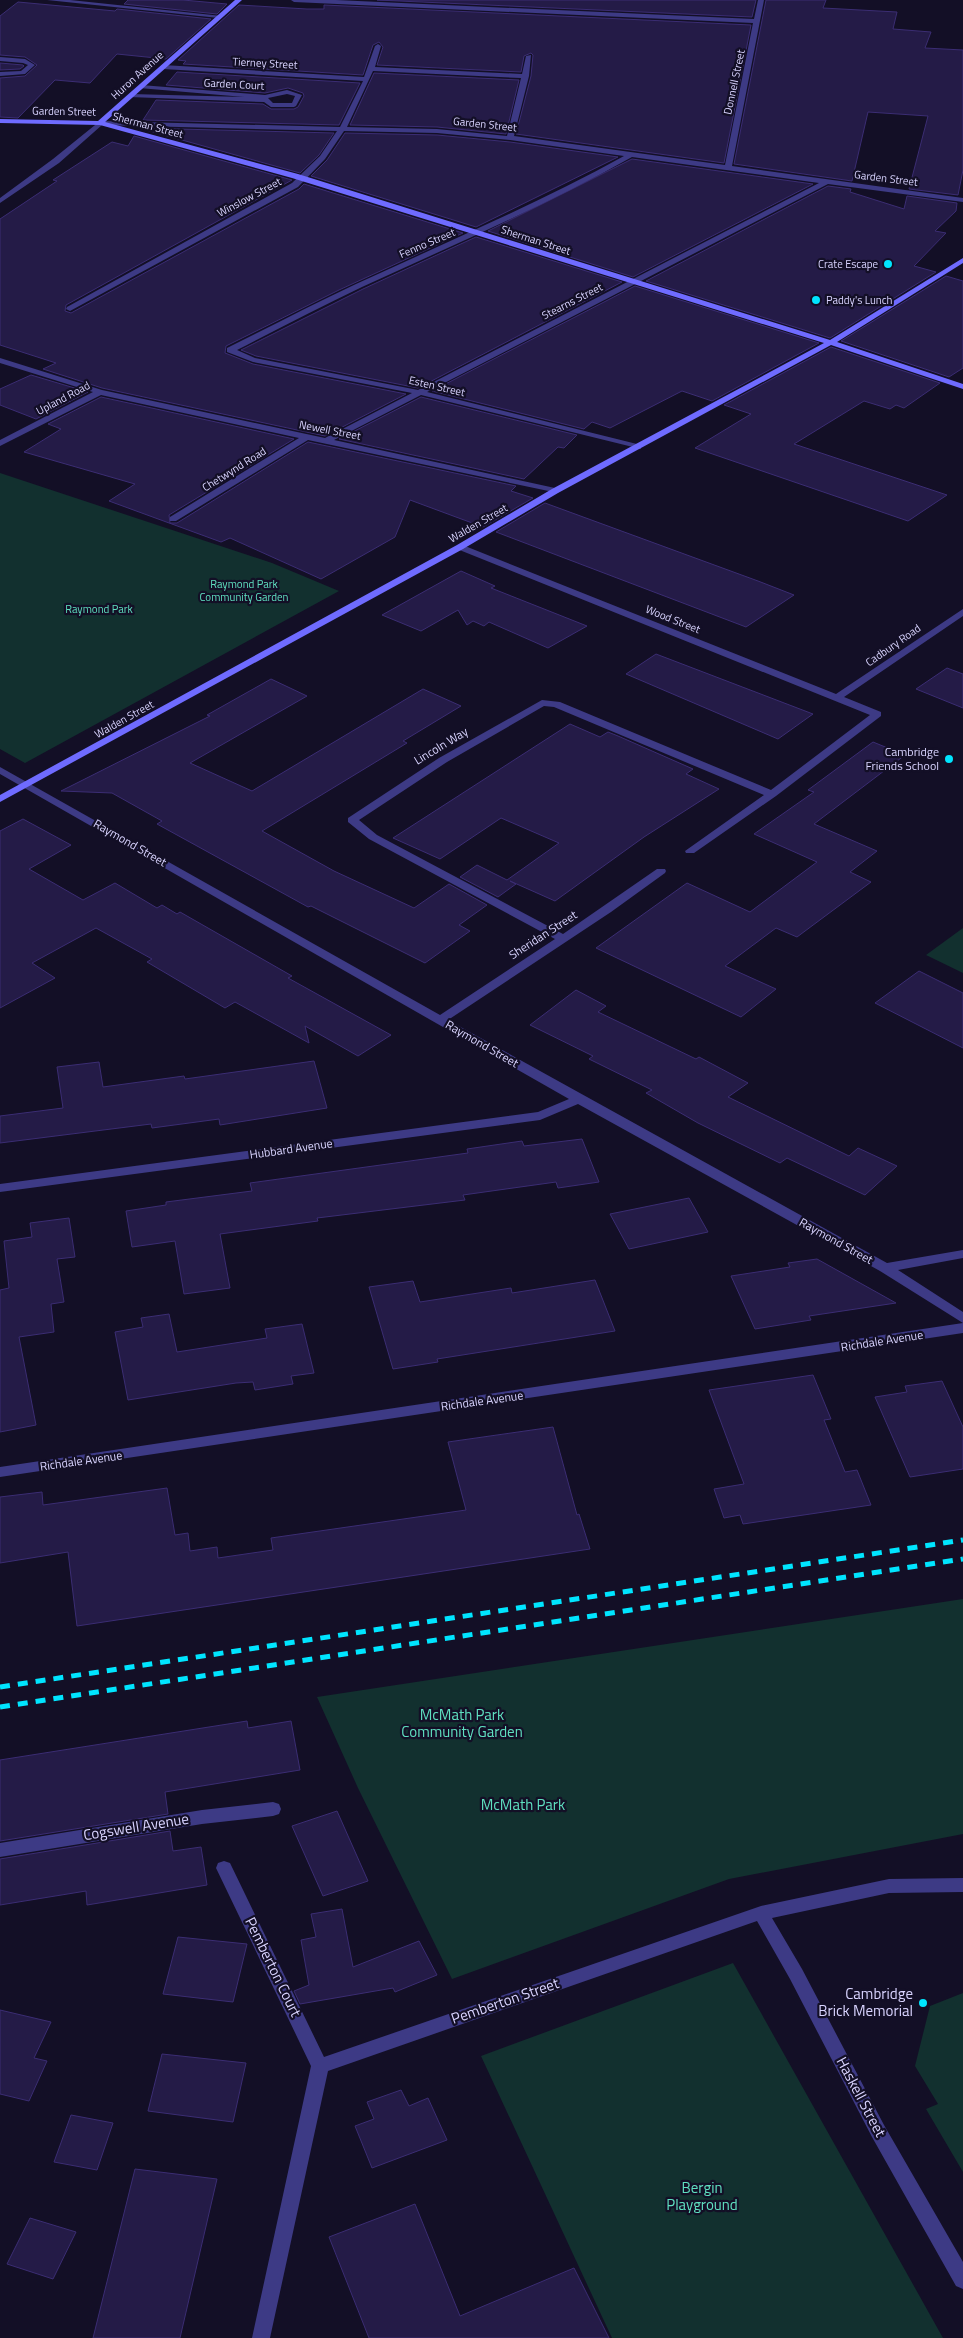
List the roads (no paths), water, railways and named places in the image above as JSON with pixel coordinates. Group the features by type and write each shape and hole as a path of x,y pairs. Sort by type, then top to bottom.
{"street":[{"path":"50,0 218,16"},
{"name":"Huron Avenue","path":"0,201 56,161 131,96 218,16 239,0"},
{"path":"294,0 758,21"},
{"name":"Donnell Street","path":"728,168 739,102 761,0"},
{"name":"Winslow Street","path":"70,309 304,179 318,163 342,128 372,69 378,46"},
{"path":"510,138 526,76 529,56"},
{"path":"0,59 25,61 32,65 23,72 0,74"},
{"name":"Tierney Street","path":"163,67 366,79"},
{"path":"372,69 526,76"},
{"name":"Garden Court","path":"131,96 266,100 271,106 294,105 299,95 287,92 265,96 141,87"},
{"name":"Garden Street","path":"0,121 437,131 510,138 632,154 963,200"},
{"name":"Sherman Street","path":"100,123 304,179 829,342 963,387"},
{"name":"Fenno Street","path":"230,350 358,286 478,233 632,154"},
{"name":"Stearns Street","path":"328,440 417,392 826,182"},
{"name":"Walden Street","path":"0,799 460,547 555,491 829,342 914,292 963,260"},
{"name":"Esten Street","path":"230,350 253,360 417,392 638,447"},
{"name":"Upland Road","path":"0,360 100,392"},
{"name":"Upland Road","path":"0,443 100,392"},
{"name":"Newell Street","path":"100,392 307,438 328,440 555,491"},
{"name":"Chetwynd Road","path":"174,519 307,438"},
{"name":"Wood Street","path":"460,547 878,714 772,794"},
{"name":"Cadbury Road","path":"837,698 963,612"},
{"name":"Lincoln Way","path":"562,938 373,837 352,820 444,760 542,703 556,704 772,794"},
{"name":"Raymond Street","path":"0,770 580,1099 885,1268 963,1318"},
{"path":"690,852 772,794"},
{"name":"Sheridan Street","path":"440,1020 661,872"},
{"name":"Hubbard Avenue","path":"0,1188 540,1116 580,1099"},
{"path":"885,1268 963,1254"},
{"name":"Richdale Avenue","path":"0,1472 963,1328"},
{"name":"Cogswell Avenue","path":"0,1850 193,1818 273,1809"},
{"name":"Pemberton Court","path":"224,1868 320,2066"},
{"name":"Pemberton Street","path":"320,2066 761,1913 889,1886 963,1886"},
{"name":"Haskell Street","path":"761,1913 796,1974 878,2131 963,2280"},
{"path":"261,2338 320,2066"}],"railway":[{"path":"0,1687 963,1540"},
{"path":"0,1707 963,1559"}],"place":[{"name":"Crate Escape","path":"888,264"},
{"name":"Paddy's Lunch","path":"816,300"},
{"name":"Cambridge Friends School","path":"949,759"},
{"name":"Cambridge Brick Memorial","path":"923,2003"}],"park label":[{"name":"Raymond Park Community Garden","path":"244,590"},
{"name":"Raymond Park","path":"99,609"},
{"name":"McMath Park Community Garden","path":"462,1724"},
{"name":"McMath Park","path":"523,1805"},
{"name":"Bergin Playground","path":"702,2196"}]}
